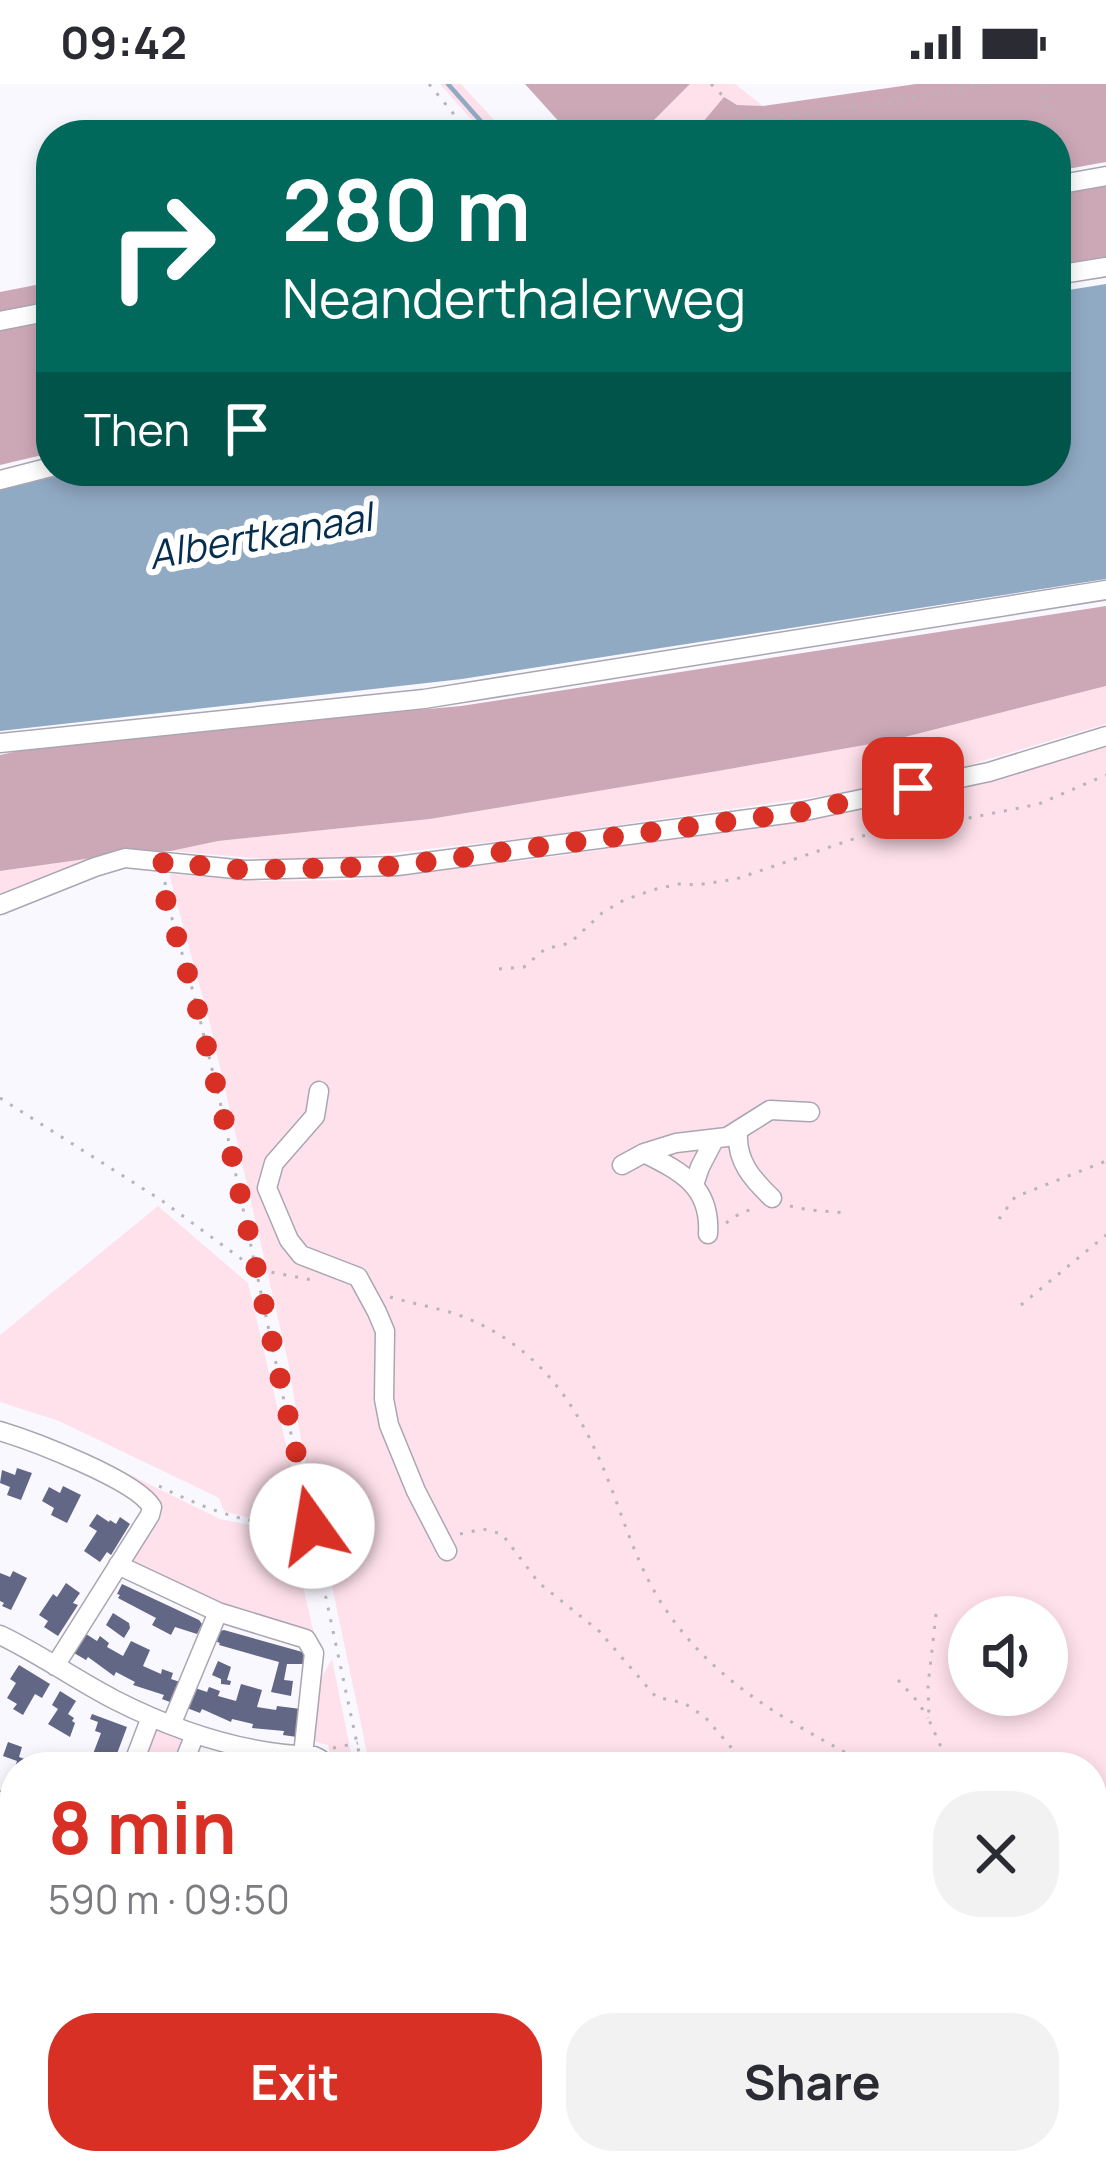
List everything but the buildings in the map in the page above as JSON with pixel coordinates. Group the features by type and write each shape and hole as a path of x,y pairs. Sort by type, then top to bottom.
{"street":[{"path":"1071,182 1106,176"},
{"path":"1071,273 1106,267"},
{"path":"0,321 36,313"},
{"path":"0,480 36,471"},
{"path":"0,743 424,699 1106,590"},
{"path":"0,905 125,858 245,870 397,866 800,812 988,772 1106,736"},
{"path":"319,1091 315,1116 274,1163 267,1188 289,1240 302,1256 358,1277 377,1312 385,1331 383,1381 389,1425 444,1546"},
{"path":"622,1165 676,1143 714,1140 738,1132 770,1110 810,1112"},
{"path":"738,1132 742,1162 763,1203"},
{"path":"694,1185 714,1140"},
{"path":"644,1153 694,1185 707,1207 708,1234"},
{"path":"0,1431 63,1454 150,1502 150,1515 55,1666"},
{"path":"118,1565 218,1612 306,1639 314,1653 302,1752"},
{"path":"171,1725 218,1612"},
{"path":"0,1635 151,1717 195,1734 276,1752"},
{"path":"138,1752 151,1717"},
{"path":"188,1752 195,1734"}],"path":[{"path":"429,84 459,120"},
{"path":"711,84 744,117 764,119 988,84"},
{"path":"1042,84 1052,120"},
{"path":"499,969 524,967 545,950 571,943 602,913 624,900 656,889 736,879 862,836 1040,804 1106,775"},
{"path":"163,862 166,901 222,1110 360,1752"},
{"path":"0,1098 161,1200 254,1269 324,1282"},
{"path":"999,1219 1015,1197 1106,1161"},
{"path":"708,1234 763,1203 848,1213"},
{"path":"1021,1305 1106,1235"},
{"path":"363,1289 454,1314 527,1354 550,1375 589,1437 644,1570 693,1644 728,1679 783,1719 844,1752"},
{"path":"155,1484 229,1517 312,1526"},
{"path":"444,1546 483,1529 502,1534 539,1583 599,1631 656,1697 684,1703 705,1717 735,1752"},
{"path":"929,1720 936,1614"},
{"path":"898,1680 929,1720 943,1752"},
{"path":"344,1748 358,1743"}],"shaded area":[{"path":"440,84 461,84 494,120 472,120"},
{"path":"525,84 690,84 654,120 557,120"},
{"path":"690,84 735,84 763,106 737,105 724,98 705,120 654,120"},
{"path":"916,84 1106,84 1106,162 1071,168 1071,120 705,120 724,97 737,105 763,106"},
{"path":"1106,169 1106,262 1071,268 1071,175"},
{"path":"36,285 36,457 0,465 0,292"},
{"path":"1106,606 1106,686 893,740 430,819 218,841 171,851 119,852 0,871 0,755 54,743 461,706"},
{"path":"1106,686 1106,724 872,789 348,858 265,859 171,851 218,841 430,819 718,771 893,740"},
{"path":"1106,742 1106,1752 367,1752 289,1366 210,1024 169,874 264,881 349,880 787,823"},
{"path":"107,856 0,898 0,871"},
{"path":"158,1206 248,1283 305,1525 224,1511 219,1498 59,1421 0,1402 0,1335"},
{"path":"0,1420 88,1454 220,1519 303,1530 297,1560 314,1634 248,1617 128,1566 158,1508 0,1427"},
{"path":"332,1659 351,1752 330,1752 328,1745 312,1741 320,1680"},
{"path":"157,1727 186,1737 182,1752 145,1752"}],"water":[{"name":"Albertkanaal","path":"1106,284 1106,579 462,679 0,731 0,490 36,481 36,486 1071,486 1071,290"}],"waterway":[{"path":"448,84 480,120"}],"route":[{"path":"312,1526 222,1110 166,901 163,862 245,870 397,866 800,812 913,788"}]}
